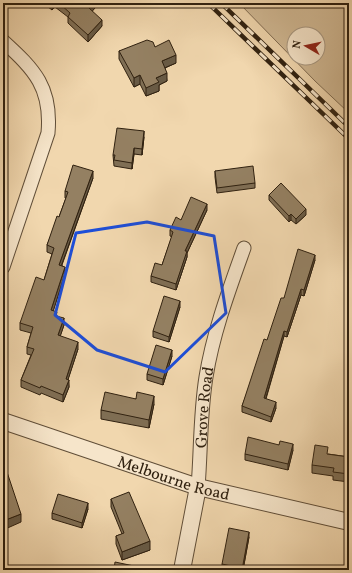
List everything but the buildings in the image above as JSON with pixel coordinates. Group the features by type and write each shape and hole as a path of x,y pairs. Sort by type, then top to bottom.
{"street":[{"path":"3,41 35,73 47,99 49,118 48,133 3,267"},
{"name":"Grove Road","path":"182,570 198,487 200,422 213,341 244,248"},
{"name":"Melbourne Road","path":"3,421 198,487 349,522"}],"highlighted area":[{"path":"147,222 214,236 226,313 165,372 97,350 55,315 76,233"}],"shaded area":[{"path":"239,3 349,3 349,113 300,66 326,66 326,26 286,26 286,51"}],"railway":[{"path":"208,3 349,139"},
{"path":"221,3 349,127"}]}
